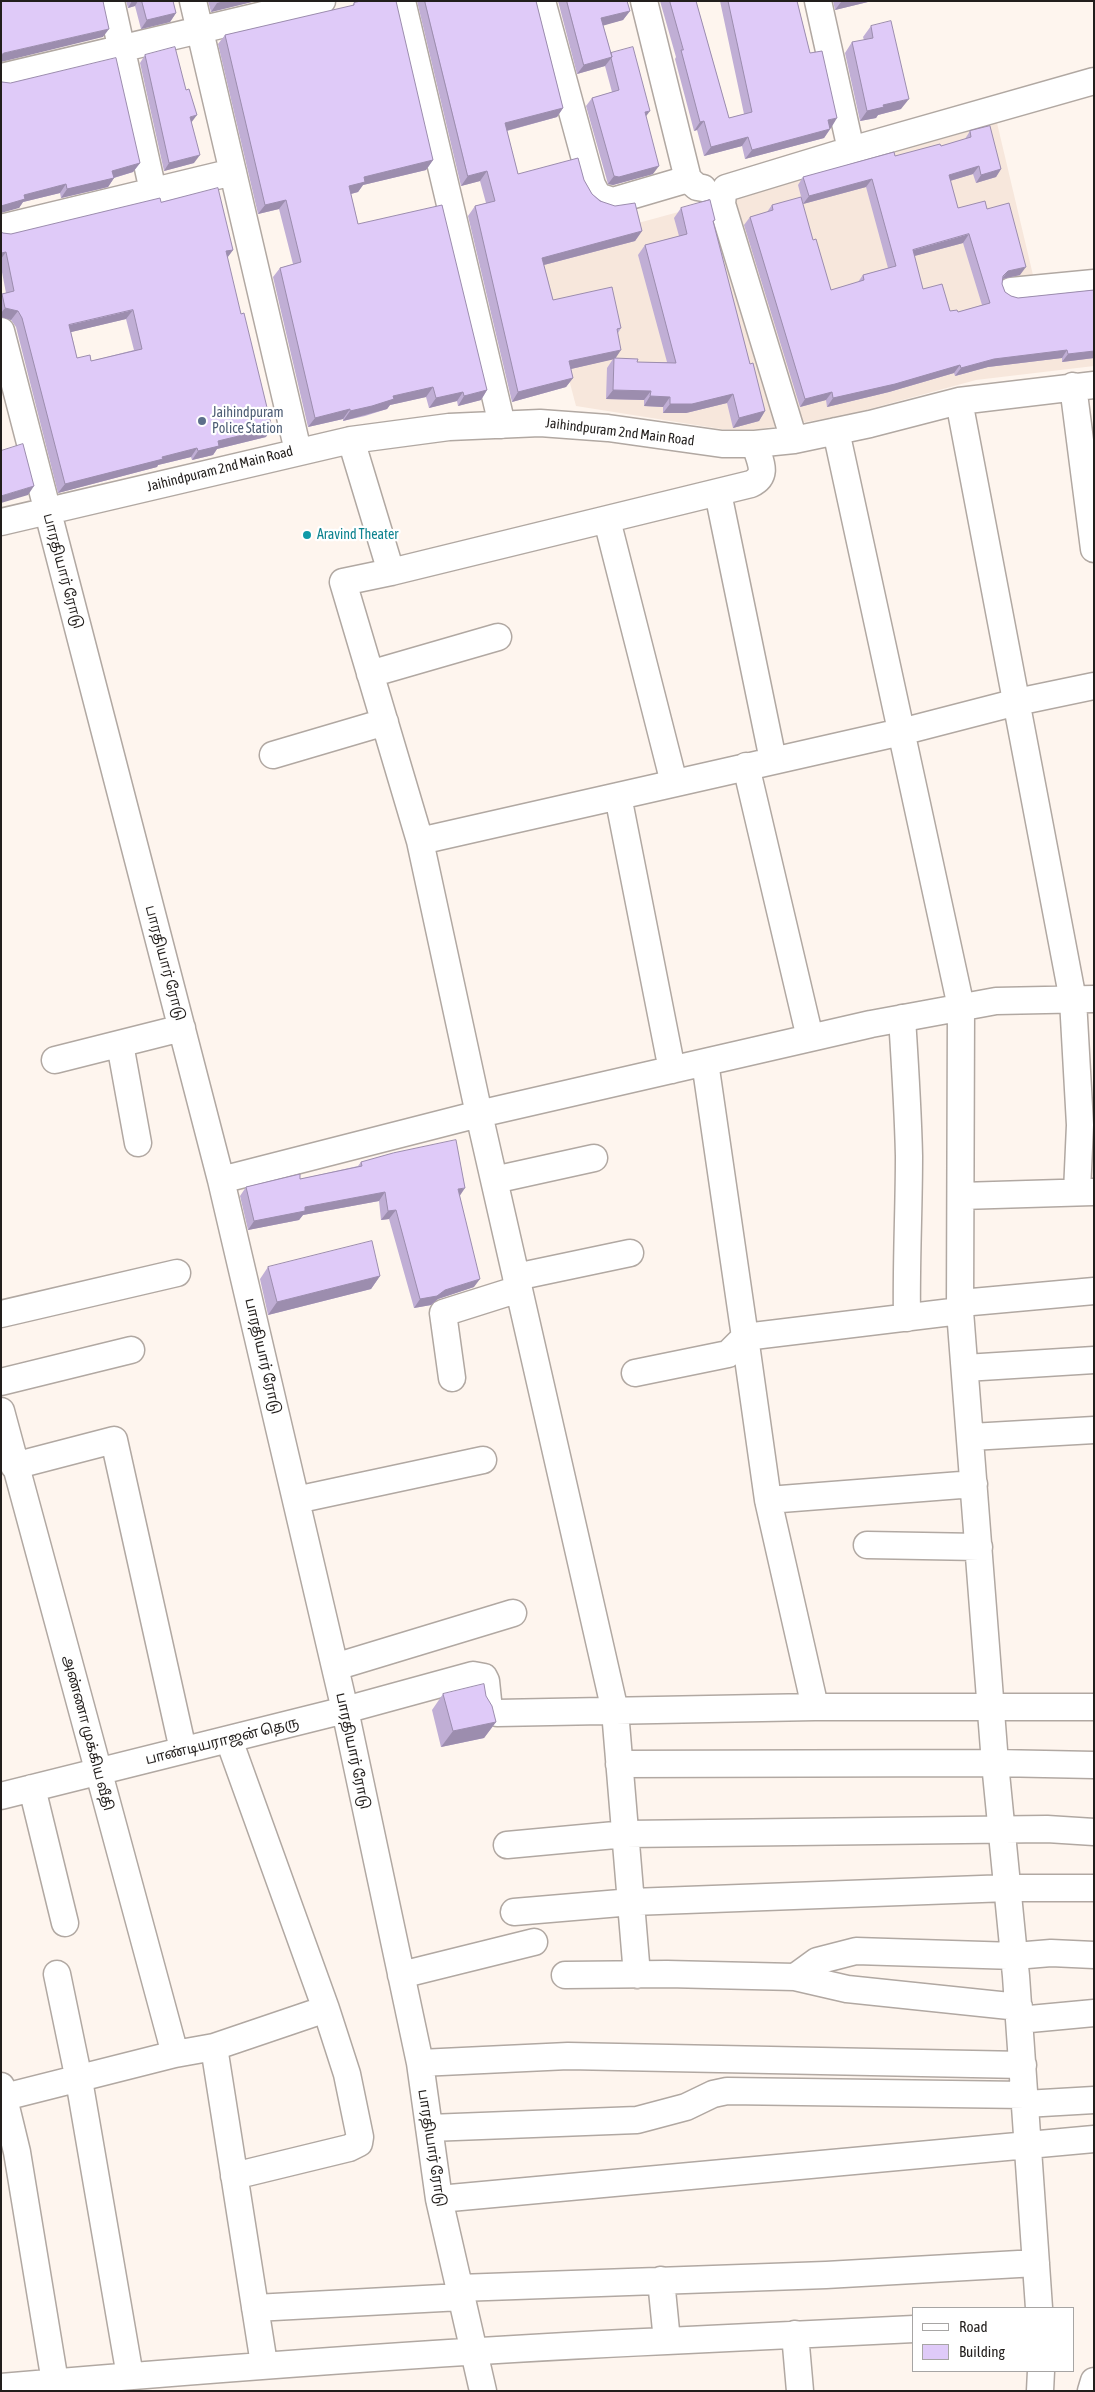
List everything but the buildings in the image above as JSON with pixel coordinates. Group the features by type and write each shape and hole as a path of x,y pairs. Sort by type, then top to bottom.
{"street":[{"path":"111,1 120,50 153,191"},
{"path":"193,1 298,451"},
{"path":"1,78 199,30 257,9 322,1"},
{"path":"402,1 502,425"},
{"path":"542,1 592,186 598,196 613,200 688,179"},
{"path":"644,1 688,179 697,187 723,193"},
{"path":"818,1 851,150"},
{"path":"794,440 722,204 723,193 726,188 851,150 1094,81"},
{"path":"1,228 232,172"},
{"path":"1011,292 1094,283"},
{"name":"பாரதியார் ரோடு","path":"1,331 221,1180 296,1500 345,1710 420,2063 439,2199 483,2391"},
{"path":"1084,386 1094,549"},
{"name":"Jaihindpuram 2nd Main Road","path":"1,522 298,451 351,440 449,427 540,423 608,428 722,444 755,444 794,440 959,401 1084,386"},
{"path":"959,401 1017,702 1083,999 1080,1125 1085,1192 961,1196"},
{"path":"836,431 961,1007 961,1307 995,1763 1015,1956 1039,2307"},
{"path":"351,440 391,572"},
{"path":"637,1975 615,1711 479,1114 420,841 343,582 751,484 760,478 762,473 755,444"},
{"path":"718,493 773,760"},
{"path":"607,520 674,783"},
{"path":"370,674 498,637"},
{"path":"420,841 901,732 1017,702 1094,686"},
{"path":"273,755 385,722"},
{"path":"746,766 810,1038"},
{"path":"618,796 672,1070"},
{"path":"221,1180 479,1114 902,1018 996,1001 1083,999"},
{"path":"902,1018 909,1148 906,1260 907,1318"},
{"path":"55,1060 182,1028"},
{"path":"120,1044 138,1143"},
{"path":"705,1062 768,1500 815,1707"},
{"path":"494,1180 594,1158"},
{"path":"452,1378 443,1313 518,1283 630,1253"},
{"path":"1,1314 177,1273"},
{"path":"634,1373 728,1354 745,1337 907,1318 961,1307 1094,1291"},
{"path":"1,1382 131,1350"},
{"path":"965,1368 1094,1360"},
{"name":"அண்ணா முக்கிய வீதி","path":"2,1415 14,1466 175,2054"},
{"path":"970,1437 1094,1430"},
{"path":"14,1466 114,1440 183,1750"},
{"path":"296,1500 483,1460"},
{"path":"768,1500 974,1484"},
{"path":"868,1545 979,1547"},
{"path":"335,1667 513,1613"},
{"name":"பாண்டியராஜன் தெரு","path":"2,1791 32,1788 99,1772 479,1675 486,1681 488,1706 492,1712 615,1711"},
{"path":"615,1711 815,1707 1094,1707"},
{"path":"229,1740 326,2009 347,2074 360,2137 359,2143 349,2148 234,2176"},
{"path":"620,1764 995,1763 1094,1765"},
{"path":"32,1788 64,1923"},
{"path":"507,1846 626,1834 1002,1829 1094,1832"},
{"path":"514,1912 632,1902 1008,1888 1094,1888"},
{"path":"401,1975 534,1942"},
{"path":"795,1977 817,1961 836,1954 856,1951 1015,1956 1094,1954"},
{"path":"57,1974 79,2080 130,2376"},
{"path":"565,1975 795,1977 847,1989 1019,2013 1094,2013"},
{"path":"55,2382 17,2152 2,2094 79,2080 175,2054 214,2047 326,2009"},
{"path":"214,2047 264,2364"},
{"path":"420,2063 568,2056 1023,2065"},
{"path":"429,2128 637,2120 678,2110 713,2094 728,2091 1025,2100 1094,2100"},
{"path":"439,2199 1094,2139"},
{"path":"255,2308 460,2292 661,2280 1036,2263"},
{"path":"661,2280 667,2341"},
{"path":"1,2387 264,2364 474,2350 912,2329"},
{"path":"795,2334 800,2391"},
{"path":"1040,2391 1041,2372"},
{"path":"1091,2391 1094,2381"}],"shaded area":[{"path":"997,123 1037,292 1094,288 1094,366 976,380 844,416 759,429 721,429 576,406 535,251 870,160"}],"place":[{"name":"Jaihindpuram Police Station","path":"202,421"},
{"name":"Aravind Theater","path":"307,535"}]}
